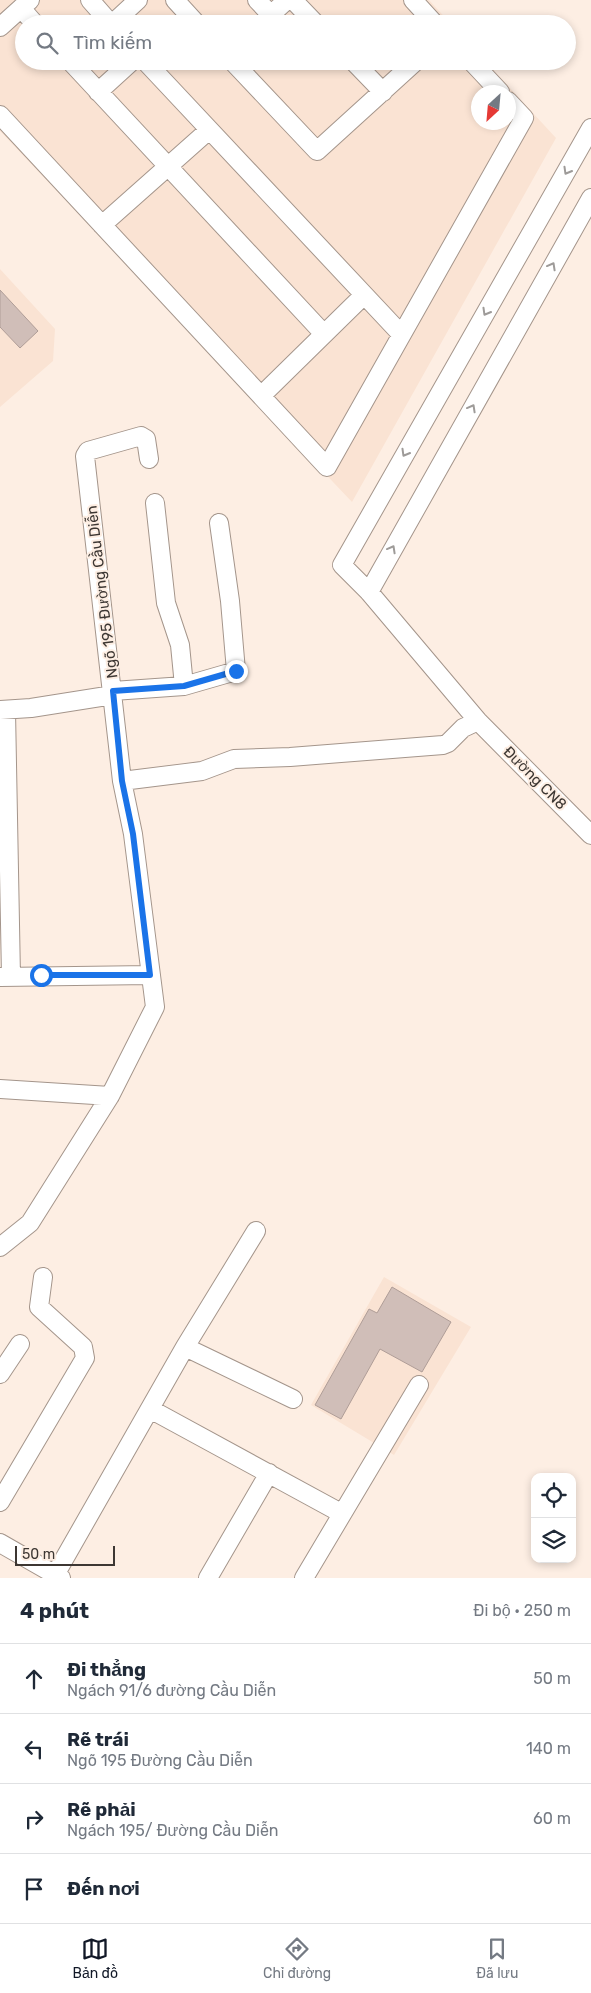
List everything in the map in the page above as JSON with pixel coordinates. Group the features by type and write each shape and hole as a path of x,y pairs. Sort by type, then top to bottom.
{"street":[{"path":"90,0 104,15"},
{"path":"122,15 138,0"},
{"path":"175,0 189,15"},
{"path":"257,0 264,15"},
{"path":"270,15 287,0"},
{"path":"293,0 307,15"},
{"path":"413,0 427,15"},
{"path":"0,27 26,4"},
{"path":"78,70 324,334"},
{"path":"98,92 122,70"},
{"path":"153,70 401,334"},
{"path":"240,70 317,151 406,70"},
{"path":"362,70 383,92"},
{"path":"479,70 493,85"},
{"path":"0,115 327,466 524,118 516,110"},
{"path":"585,152 591,128"},
{"path":"102,225 209,130"},
{"name":"Đường CN8","path":"585,152 342,565 369,592 478,721 591,835"},
{"path":"369,592 591,198"},
{"path":"261,396 364,295"},
{"name":"Ngõ 195 Đường Cầu Diễn","path":"0,1247 30,1223 110,1096 155,1007 133,834 122,781 85,456 88,451 141,436 146,439 149,459"},
{"path":"155,503 166,603 180,645 184,686"},
{"path":"150,975 5,977 3,711 113,693 184,686 236,671 230,601 219,523"},
{"path":"122,781 202,770 234,759 283,758 443,744 448,743 464,728 478,721"},
{"path":"0,1089 110,1096"},
{"path":"0,1543 50,1575 256,1231"},
{"path":"0,1502 85,1358 83,1347 39,1307 43,1277"},
{"path":"0,1374 20,1344"},
{"path":"185,1347 293,1399"},
{"path":"304,1578 419,1385"},
{"path":"150,1409 341,1513"},
{"path":"208,1578 269,1473"}],"shaded area":[{"path":"0,0 429,0 443,15 15,15 15,70 493,70 507,85 471,85 471,130 516,130 516,95 556,138 352,502 0,131"},
{"path":"0,269 55,329 53,361 0,407"},
{"path":"384,1277 471,1327 394,1455 311,1405"}],"building":[{"path":"0,290 38,331 20,348 0,327"},
{"path":"392,1287 451,1322 422,1372 380,1349 341,1419 315,1405 369,1309 377,1313"}],"route":[{"path":"41,975 150,975 133,834 122,781 113,691 184,686 236,671"}]}
